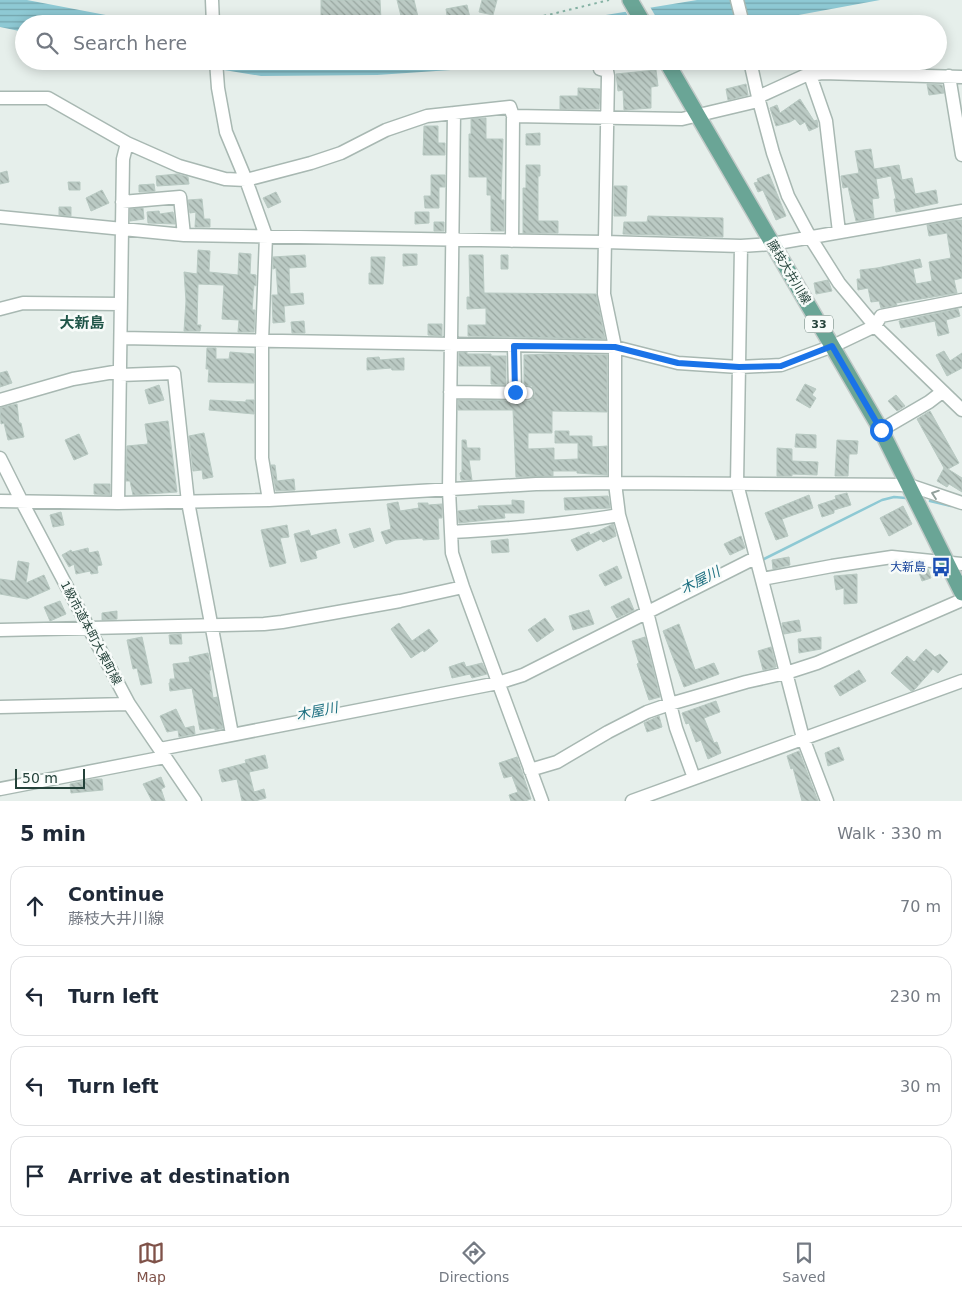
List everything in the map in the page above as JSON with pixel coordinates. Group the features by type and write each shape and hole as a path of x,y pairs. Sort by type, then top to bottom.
{"main road":[{"path":"630,0 639,15"},
{"name":"藤枝大井川線","path":"671,70 881,430 962,593"}],"street":[{"path":"212,0 213,15"},
{"path":"737,0 741,15"},
{"path":"217,70 226,132 266,236 262,341 262,458 270,500"},
{"path":"604,70 607,71 608,76 604,294 615,347 615,483 619,515 648,616 676,728 694,778"},
{"path":"752,70 773,152 788,196 810,237 839,283 875,326 942,392 957,399 962,410"},
{"path":"513,116 682,119 758,99 804,76 822,72 956,76 962,155"},
{"path":"810,75 826,120 839,232"},
{"path":"0,98 48,98 127,143 179,166 225,179 246,180 341,153 386,130 427,116 510,107 513,116 512,241"},
{"path":"454,114 449,490 452,553 542,801"},
{"path":"118,503 123,159 127,143"},
{"path":"122,202 180,197 184,235"},
{"path":"0,217 184,235 741,246 772,244 962,211"},
{"path":"741,246 737,484 803,738 827,801"},
{"path":"120,338 615,347 678,363 739,367 781,366 832,346 875,326 882,316 962,300"},
{"path":"0,309 23,303 121,304"},
{"path":"450,392 521,392 514,346"},
{"path":"0,400 73,379 120,373 174,373 188,502 232,734"},
{"path":"881,430 929,402 942,392"},
{"name":"1級市道本町大東町線","path":"0,458 129,704 195,801"},
{"path":"0,501 118,503 270,500 536,484 615,483 909,485 962,503"},
{"path":"451,532 525,528 573,523 619,515"},
{"path":"0,789 162,753 232,734 498,683 524,675 758,566 832,566 892,557 962,564"},
{"path":"0,630 211,626 282,622 400,601 463,587"},
{"path":"530,770 557,762 647,712 830,659 962,600"},
{"path":"632,801 962,681"},
{"path":"0,707 129,704"}],"path":[{"path":"548,15 608,0"}],"water":[{"path":"0,0 27,0 106,15 15,15 15,30 0,27"},
{"path":"697,0 880,0 799,15 606,15"},
{"path":"224,70 451,70 377,75 261,76"}],"pier":[{"path":"649,5 655,15 628,15 624,9"}],"building":[{"path":"321,0 380,0 381,15 321,15"},
{"path":"397,0 414,0 418,15 401,15"},
{"path":"482,0 497,0 493,15 479,12"},
{"path":"467,5 469,15 447,15 446,9"},
{"path":"656,70 658,86 651,87 651,108 624,110 623,90 618,91 616,74"},
{"path":"746,84 748,95 728,100 726,89"},
{"path":"927,84 942,85 944,93 929,95"},
{"path":"578,88 600,89 599,109 560,109 560,96 578,96"},
{"path":"800,99 814,121 817,120 818,127 809,131 805,122 800,125 795,119 776,126 770,108 777,105 780,113"},
{"path":"486,118 486,139 503,139 501,200 504,200 504,231 491,231 491,195 487,195 487,177 469,177 471,119"},
{"path":"424,126 438,126 438,143 445,143 445,155 423,155"},
{"path":"540,133 540,145 526,145 526,134"},
{"path":"871,149 874,169 899,165 902,180 912,178 915,194 936,190 938,203 896,212 894,199 896,199 891,176 876,179 879,198 872,199 874,218 856,221 848,187 843,188 841,176 859,173 855,151"},
{"path":"526,165 540,165 540,176 538,176 538,221 558,221 558,233 523,233 523,188 526,188"},
{"path":"7,171 9,182 0,184 0,173"},
{"path":"177,174 188,177 189,184 157,186 156,176"},
{"path":"769,174 786,216 776,220 763,190 758,192 754,183 758,182 757,179"},
{"path":"431,175 445,175 445,187 439,187 439,208 425,208 424,196 431,196"},
{"path":"68,182 80,182 80,190 69,190"},
{"path":"154,184 155,191 139,192 139,185"},
{"path":"614,186 627,186 626,216 614,216"},
{"path":"102,190 109,203 91,211 86,198"},
{"path":"276,192 281,202 268,208 263,198"},
{"path":"202,199 204,219 210,219 210,227 195,227 196,212 190,213 188,200"},
{"path":"59,207 71,207 71,216 59,215"},
{"path":"143,208 144,219 130,221 130,209"},
{"path":"159,211 160,214 173,212 175,224 148,223 147,212"},
{"path":"415,212 429,212 429,223 415,224"},
{"path":"648,216 723,218 723,237 623,234 624,222 647,222"},
{"path":"962,220 962,278 954,280 957,293 896,303 897,305 881,308 879,301 871,302 868,288 858,290 857,279 861,279 860,270 920,259 922,267 913,269 916,284 932,281 929,262 951,258 947,233 929,236 927,225"},
{"path":"434,222 444,222 444,231 434,231"},
{"path":"198,250 210,251 209,272 238,275 239,253 251,254 250,274 256,275 252,310 255,310 254,332 238,332 239,320 222,319 224,285 198,284 197,325 201,325 200,331 184,331 186,301 184,272 197,274"},
{"path":"403,254 417,254 417,265 403,266"},
{"path":"305,255 306,267 289,268 290,294 303,293 304,304 284,306 285,322 273,323 272,295 278,295 276,268 273,269 273,257"},
{"path":"469,255 483,255 484,293 596,294 605,339 468,336 468,325 486,325 486,308 467,309 467,297 470,297"},
{"path":"501,255 508,255 508,269 501,269"},
{"path":"371,257 385,257 383,284 369,284"},
{"path":"828,280 832,291 816,294 814,283"},
{"path":"958,309 960,316 946,320 949,333 938,336 935,321 901,328 899,321"},
{"path":"304,321 305,333 292,333 291,322"},
{"path":"428,324 442,324 442,336 428,335"},
{"path":"207,348 216,348 216,359 229,359 230,352 254,354 254,383 208,382 209,369 206,369"},
{"path":"944,351 950,361 962,353 962,368 947,376 936,355"},
{"path":"459,352 506,356 506,385 491,384 491,366 459,366"},
{"path":"524,355 607,355 607,412 552,411 552,433 528,433 528,449 554,448 554,460 578,459 578,443 555,443 555,431 569,431 569,436 592,436 592,447 607,446 607,475 577,473 577,471 553,471 553,476 516,477 513,410 458,410 458,400 531,400 535,393 532,386 524,385"},
{"path":"379,357 380,360 404,358 404,370 392,370 391,368 367,370 367,358"},
{"path":"7,371 12,383 0,387 0,373"},
{"path":"805,384 816,389 812,395 816,398 810,408 796,400"},
{"path":"159,385 164,400 149,404 145,390"},
{"path":"896,395 905,406 897,411 888,401"},
{"path":"210,400 246,402 246,400 254,400 254,414 209,410"},
{"path":"17,404 19,423 21,423 24,437 8,440 4,423 1,424 0,408"},
{"path":"930,411 959,463 948,469 962,478 962,492 949,484 947,487 937,481 944,468 917,419"},
{"path":"168,421 177,492 133,495 130,481 126,481 127,446 148,444 145,424"},
{"path":"204,433 213,477 203,479 202,470 193,471 189,436"},
{"path":"79,434 88,454 74,460 65,440"},
{"path":"796,434 816,435 816,448 795,447"},
{"path":"462,440 466,440 467,448 480,448 480,460 469,460 472,480 461,480"},
{"path":"837,440 858,441 857,454 849,454 848,476 835,476"},
{"path":"777,448 792,449 792,461 818,462 817,475 792,474 792,476 777,476"},
{"path":"271,465 275,465 277,481 294,479 295,490 276,491"},
{"path":"94,484 110,484 110,495 94,494"},
{"path":"847,493 851,505 834,510 834,513 822,517 818,505 836,499 835,496"},
{"path":"809,495 813,508 782,519 788,536 776,540 765,513"},
{"path":"608,496 610,508 565,510 564,498"},
{"path":"512,500 524,501 524,513 504,513 505,518 459,523 458,511 479,509 478,506 512,505"},
{"path":"398,502 400,511 419,508 418,503 428,503 428,505 442,504 442,518 438,518 439,539 395,540 386,544 381,532 391,529 387,504"},
{"path":"903,506 912,524 889,536 880,518"},
{"path":"61,512 64,525 53,527 50,515"},
{"path":"613,524 616,536 603,542 601,539 577,551 571,540 589,532 590,535"},
{"path":"287,525 289,537 280,538 286,563 270,567 261,530"},
{"path":"370,528 374,541 354,548 349,534"},
{"path":"336,529 340,543 315,551 317,558 301,562 294,534 309,530 311,536"},
{"path":"741,536 745,548 730,555 724,544"},
{"path":"508,539 509,552 492,553 491,541"},
{"path":"88,548 89,553 98,551 102,565 97,566 98,573 91,574 90,571 76,574 74,564 69,567 62,555 71,550 72,552"},
{"path":"789,557 790,565 773,569 772,560"},
{"path":"18,561 29,563 26,583 44,575 50,589 27,599 0,594 0,579 15,581"},
{"path":"617,566 622,578 605,586 599,575"},
{"path":"928,569 931,578 922,581 918,570"},
{"path":"857,574 857,603 844,604 844,588 836,590 834,576"},
{"path":"629,598 634,610 617,618 611,607"},
{"path":"60,601 66,614 50,621 44,607"},
{"path":"589,610 594,624 573,630 569,616"},
{"path":"117,611 117,619 102,620 102,613"},
{"path":"545,618 554,630 537,642 528,630"},
{"path":"799,620 801,631 784,634 782,623"},
{"path":"399,623 412,641 429,629 438,641 424,652 423,650 411,658 391,629"},
{"path":"679,624 695,670 714,663 719,674 684,687 663,631"},
{"path":"181,634 182,644 170,644 169,635"},
{"path":"142,637 152,683 141,685 137,668 133,669 127,640"},
{"path":"645,637 660,697 649,700 637,664 639,663 632,641"},
{"path":"821,637 821,649 799,653 798,639"},
{"path":"771,647 776,667 763,670 758,651"},
{"path":"926,649 935,657 940,654 948,662 938,673 933,669 911,691 891,673 907,656 914,662"},
{"path":"208,653 213,698 217,697 223,728 200,730 192,688 170,691 169,683 170,679 175,679 173,664 190,662 189,657"},
{"path":"464,662 466,667 482,663 487,674 472,678 470,674 452,678 449,667"},
{"path":"859,670 866,681 840,696 834,686"},
{"path":"716,701 720,712 704,718 714,743 717,742 721,753 708,759 701,740 696,742 689,723 686,724 682,713"},
{"path":"176,709 185,728 194,726 195,734 179,737 178,730 167,732 160,716"},
{"path":"659,716 662,727 647,732 644,723"},
{"path":"839,747 844,760 828,766 825,753"},
{"path":"799,751 818,801 802,801 793,768 791,769 787,756"},
{"path":"265,755 268,768 249,772 254,792 264,789 266,798 255,801 242,801 237,779 222,782 219,770 246,763 245,760"},
{"path":"517,757 531,799 525,801 511,801 509,795 518,792 512,776 504,778 499,763"},
{"path":"161,777 165,787 161,789 165,801 152,801 143,784"},
{"path":"102,779 103,790 71,793 70,784"}],"waterway":[{"name":"木屋川","path":"760,561 882,500 894,497 906,498"},
{"name":"木屋川","path":"930,501 951,506"}],"place":[{"name":"大新島","path":"941,567"}],"district":[{"name":"大新島","path":"82,323"}],"route":[{"path":"515,392 514,346 615,347 678,363 739,367 781,366 832,346 881,430"}]}
